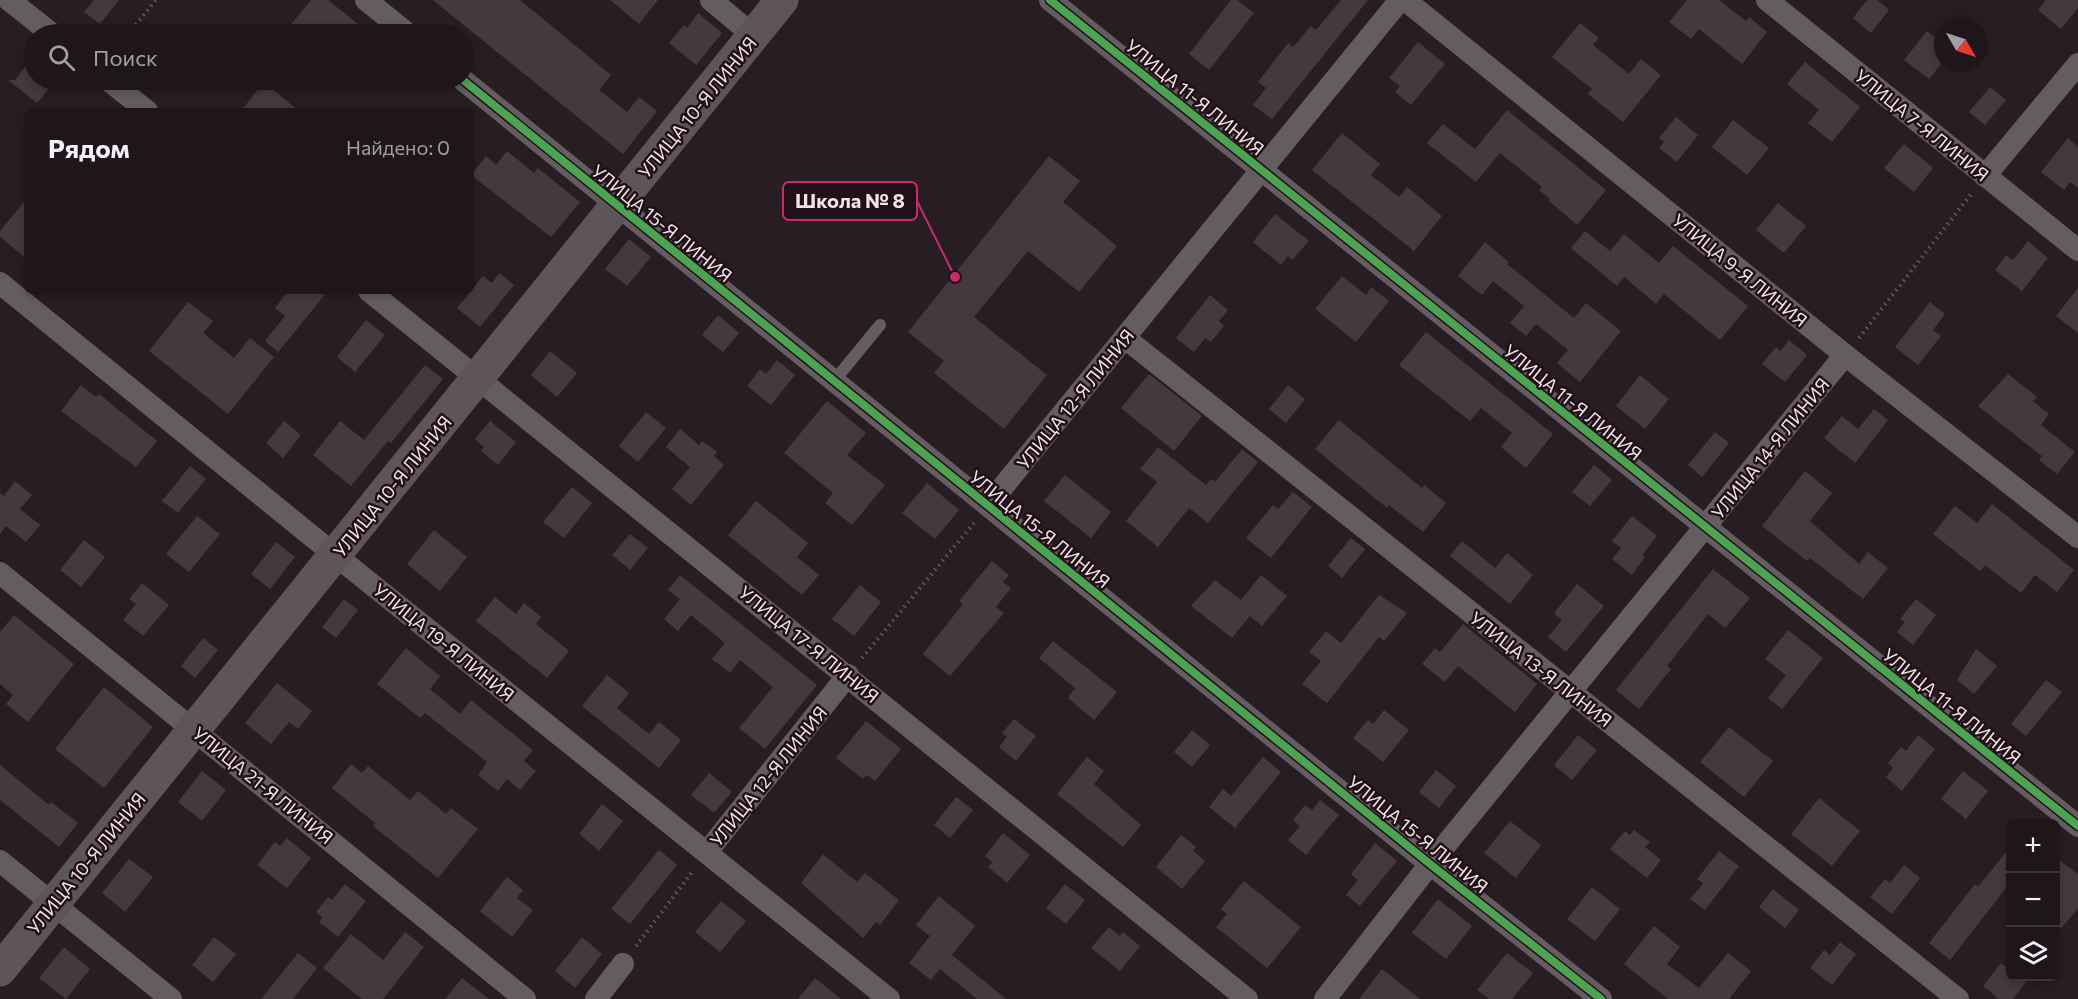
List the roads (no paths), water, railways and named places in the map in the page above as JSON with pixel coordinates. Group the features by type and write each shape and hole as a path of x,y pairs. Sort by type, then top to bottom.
{"street":[{"path":"9,0 39,24"},
{"path":"366,0 396,24"},
{"path":"711,0 754,36"},
{"name":"УЛИЦА 10-Я ЛИНИЯ","path":"0,970 782,0"},
{"name":"УЛИЦА 11-Я ЛИНИЯ","path":"1050,0 1704,528 2078,826"},
{"name":"УЛИЦА 12-Я ЛИНИЯ","path":"988,506 1400,0"},
{"name":"УЛИЦА 9-Я ЛИНИЯ","path":"1405,0 1845,355 2078,537"},
{"name":"УЛИЦА 7-Я ЛИНИЯ","path":"1767,0 2078,250"},
{"path":"1985,176 2078,64"},
{"name":"УЛИЦА 15-Я ЛИНИЯ","path":"474,89 1430,864 1601,999"},
{"path":"121,90 143,108"},
{"name":"УЛИЦА 19-Я ЛИНИЯ","path":"0,282 335,555 889,999"},
{"name":"УЛИЦА 17-Я ЛИНИЯ","path":"373,294 1247,999"},
{"name":"УЛИЦА 13-Я ЛИНИЯ","path":"1125,338 1958,999"},
{"name":"УЛИЦА 14-Я ЛИНИЯ","path":"1325,999 1430,864 1845,355"},
{"name":"УЛИЦА 21-Я ЛИНИЯ","path":"0,573 194,728 525,999"},
{"name":"УЛИЦА 12-Я ЛИНИЯ","path":"707,852 848,675"},
{"path":"0,861 171,999"},
{"path":"596,999 623,964"}],"lane":[{"path":"834,381 880,325"}],"place":[{"name":"Школа № 8","path":"955,277"}]}
